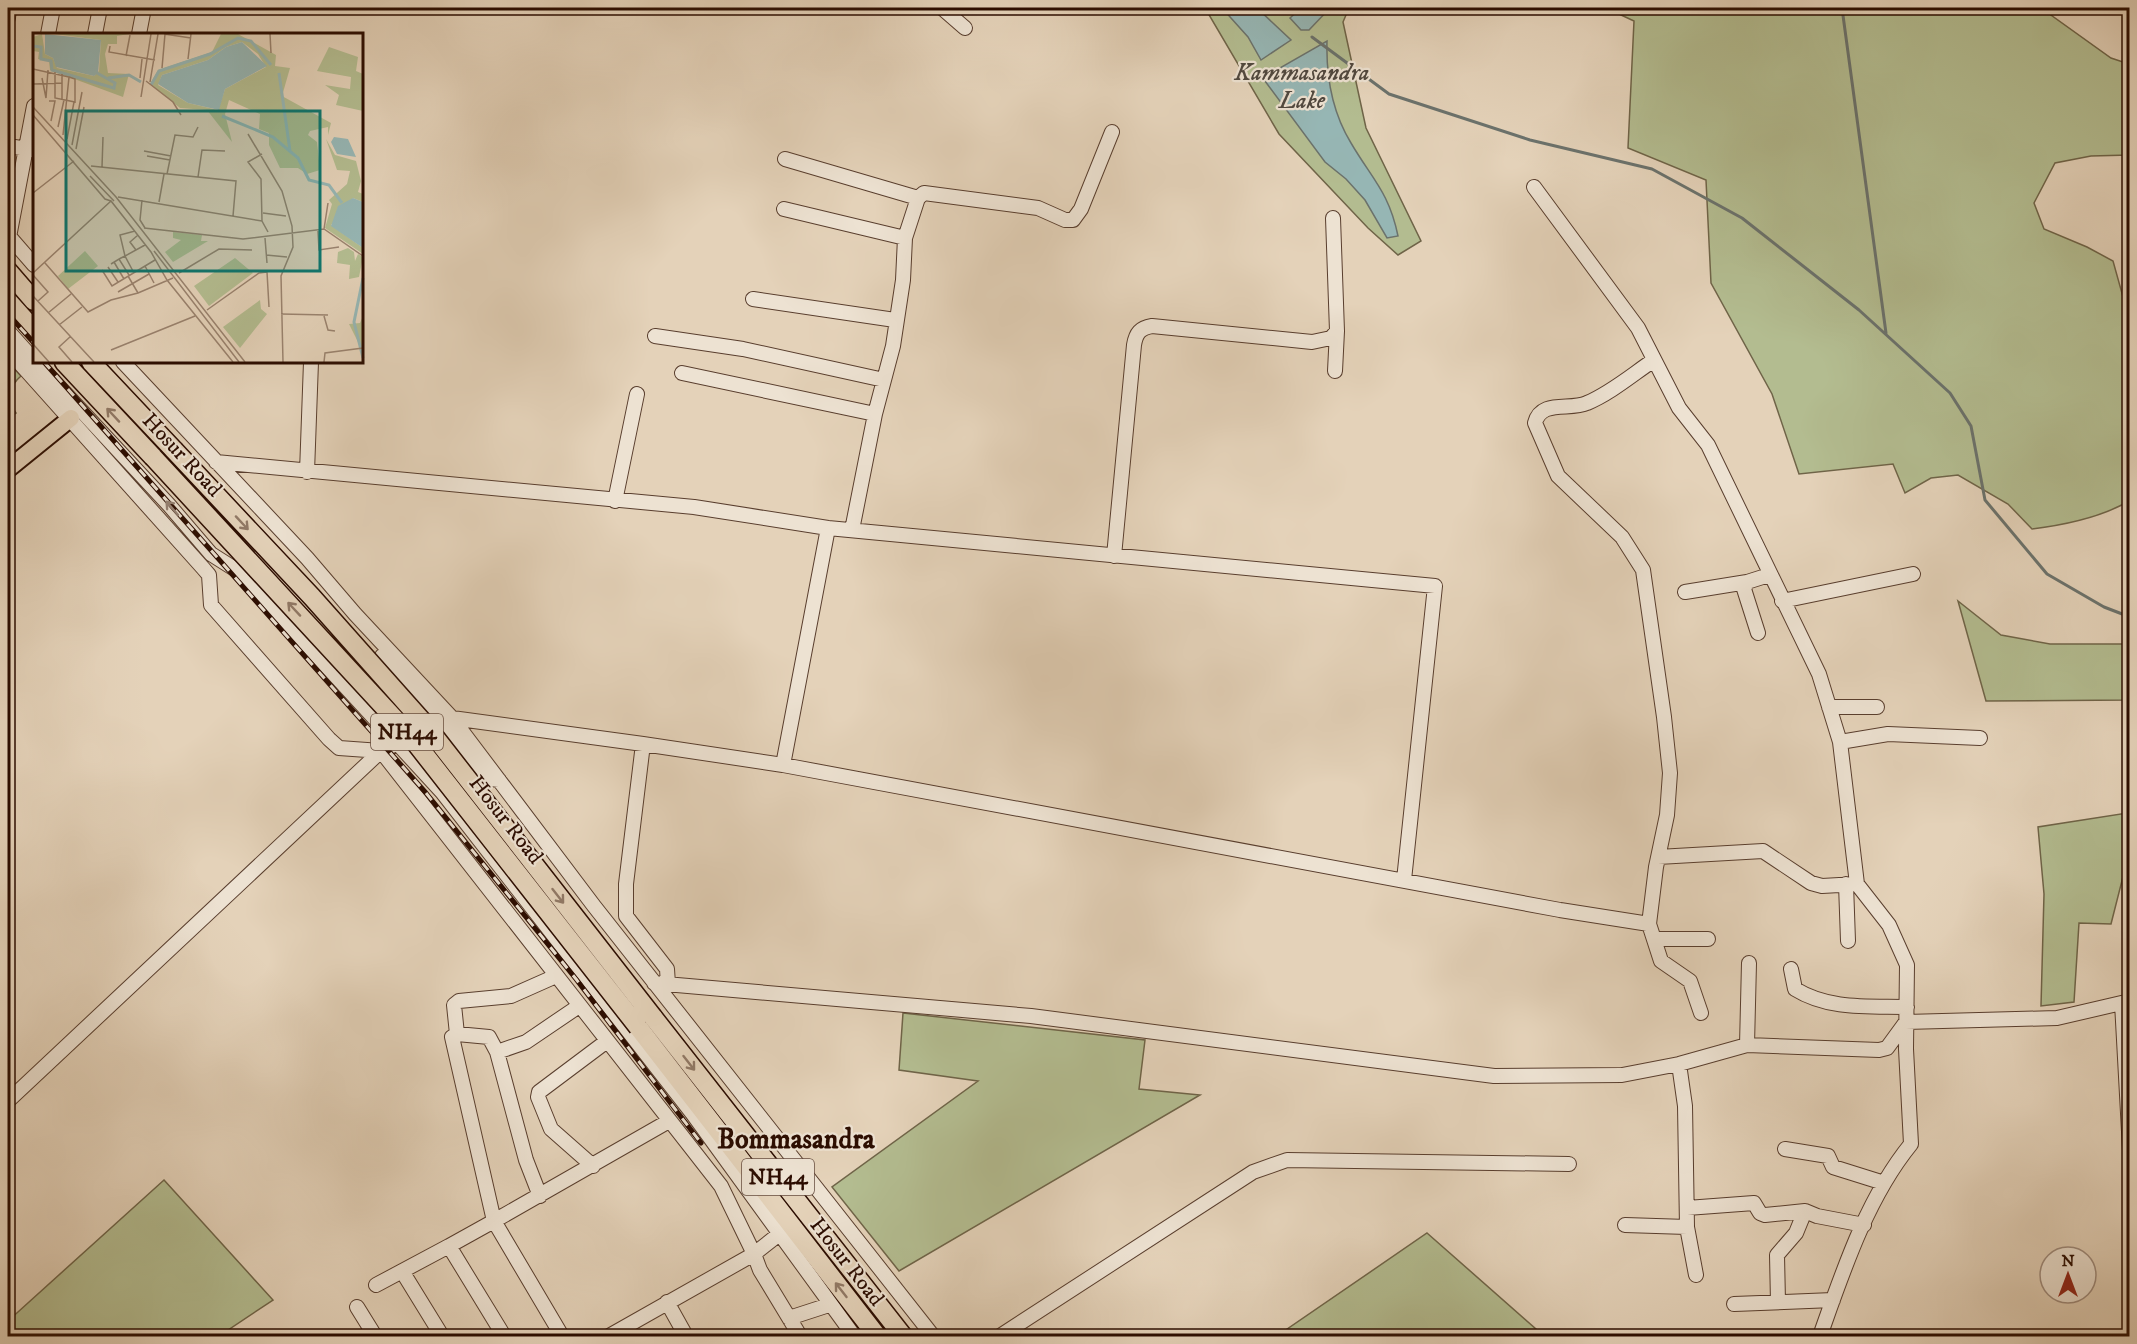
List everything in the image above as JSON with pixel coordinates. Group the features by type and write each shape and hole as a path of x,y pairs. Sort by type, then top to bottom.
{"highway":[{"path":"8,271 33,300"},
{"path":"8,301 33,329"},
{"name":"Hosur Road","path":"65,363 407,732 903,1336"},
{"name":"Hosur Road","path":"92,363 312,597 424,723 877,1336"}],"main road":[{"path":"8,468 71,418"}],"street":[{"path":"8,18 9,8"},
{"path":"48,33 53,8"},
{"path":"95,33 100,8"},
{"path":"139,33 144,8"},
{"path":"942,8 965,28"},
{"path":"33,117 30,150 8,236 33,263"},
{"path":"852,531 875,414 891,356 903,280 905,238 918,198 924,193 1038,208 1065,220 1073,220 1081,209 1112,132"},
{"path":"8,146 30,150"},
{"path":"785,159 918,198"},
{"path":"1534,187 1638,328 1679,408 1708,445 1819,674 1840,742 1852,884 1848,941"},
{"path":"784,209 905,238"},
{"path":"1333,218 1337,331 1335,370"},
{"path":"753,299 895,320"},
{"path":"1114,556 1134,345 1136,335 1142,328 1152,326 1312,342 1331,338 1337,331"},
{"path":"8,331 33,359"},
{"path":"655,336 743,349 884,380"},
{"path":"8,350 71,418 169,504 211,554 242,573 442,792 692,1113 829,1305 854,1336"},
{"path":"1654,360 1586,404 1545,409 1539,413 1535,423 1558,476 1622,537 1642,570 1670,773 1667,815 1658,857 1649,924 1661,961 1690,981 1701,1013"},
{"path":"37,363 209,575 211,604 329,739 339,748 381,751 721,1186 760,1270 800,1336"},
{"path":"124,363 307,558 500,780 933,1336"},
{"path":"307,472 311,363"},
{"path":"682,373 875,414"},
{"path":"615,501 637,394"},
{"path":"216,462 694,507 852,531 1435,586 1404,880"},
{"path":"783,765 828,528"},
{"path":"1782,601 1913,574"},
{"path":"1685,592 1747,582 1770,575"},
{"path":"1747,582 1744,589 1758,633"},
{"path":"1830,708 1877,707"},
{"path":"8,1101 381,751 447,720 643,744 783,765 1560,910 1649,924"},
{"path":"447,720 483,778 500,780"},
{"path":"1840,742 1888,734 1980,738"},
{"path":"643,744 626,885 626,916 667,969 661,984"},
{"path":"442,792 476,768"},
{"path":"1658,857 1762,850 1811,882 1822,886 1852,884"},
{"path":"1820,1336 1848,1258 1890,1169 1911,1144 1906,1022 1907,965 1889,925 1852,884"},
{"path":"1655,939 1708,939"},
{"path":"1747,1045 1749,963"},
{"path":"1791,969 1795,989 1812,1000 1837,1005 1907,1007"},
{"path":"457,1034 454,1005 459,1001 511,996 556,976"},
{"path":"661,984 1031,1016 1494,1076 1622,1075 1679,1064 1747,1045 1879,1050 1887,1048 1906,1022"},
{"path":"1906,1022 2057,1018 2126,1002 2130,1150"},
{"path":"497,1052 526,1042 579,1006"},
{"path":"540,1196 526,1160 497,1052 489,1037 457,1034 452,1037 494,1221 562,1336"},
{"path":"593,1166 551,1129 538,1097 539,1092 607,1041"},
{"path":"1679,1064 1686,1106 1687,1227 1696,1275"},
{"path":"376,1285 540,1196 669,1121"},
{"path":"1785,1149 1828,1156 1833,1167 1884,1183"},
{"path":"1000,1336 1253,1172 1287,1160 1502,1161 1569,1164"},
{"path":"721,1186 736,1176"},
{"path":"1687,1208 1754,1203 1760,1213 1765,1215 1805,1211 1816,1216 1864,1226"},
{"path":"1778,1302 1778,1255 1796,1233 1805,1211"},
{"path":"1625,1226 1687,1227"},
{"path":"609,1336 754,1254 778,1234"},
{"path":"449,1246 504,1336"},
{"path":"402,1271 442,1336"},
{"path":"1734,1304 1833,1300"},
{"path":"667,1302 686,1336"},
{"path":"789,1318 829,1305"},
{"path":"357,1307 375,1336"}],"green space":[{"path":"1205,8 1349,8 1343,22 1366,128 1421,241 1398,255 1368,228 1279,134"},
{"path":"1606,8 2041,8 2111,58 2129,64 2129,155 2091,156 2055,163 2034,203 2044,229 2113,261 2125,304 2130,400 2129,501 2107,512 2082,520 2032,529 2008,504 1958,475 1931,478 1905,493 1893,464 1799,474 1772,394 1711,283 1706,180 1628,148 1634,21"},
{"path":"8,362 21,376 14,384 10,398 16,413 8,419"},
{"path":"1958,601 2001,635 2050,644 2129,644 2129,700 1986,701"},
{"path":"2127,813 2128,857 2111,924 2079,923 2074,1002 2041,1006 2044,894 2038,827"},
{"path":"903,1013 1145,1040 1139,1089 1200,1095 899,1271 832,1187 978,1081 899,1070"},
{"path":"164,1180 273,1300 219,1336 8,1336 8,1321"},
{"path":"1427,1233 1544,1336 1277,1336"}],"water":[{"name":"Kammasandra Lake","path":"1222,8 1257,8 1291,40 1261,60 1248,37"},
{"name":"Kammasandra Lake","path":"1301,8 1330,8 1309,30 1301,30 1290,18"},
{"name":"Kammasandra Lake","path":"1327,41 1329,81 1339,119 1351,143 1385,197 1398,236 1387,238 1365,200 1346,179 1325,162 1265,81 1278,69"}],"waterway":[{"path":"1842,8 1886,333"},
{"path":"1312,37 1389,94 1530,140 1652,169 1742,218 1859,310 1950,393 1971,426 1985,500 2047,574 2104,607 2130,617"}],"railway":[{"path":"8,314 33,342"},
{"path":"45,363 426,793 576,979 701,1143"}],"district":[{"name":"Bommasandra","path":"796,1138"}]}
